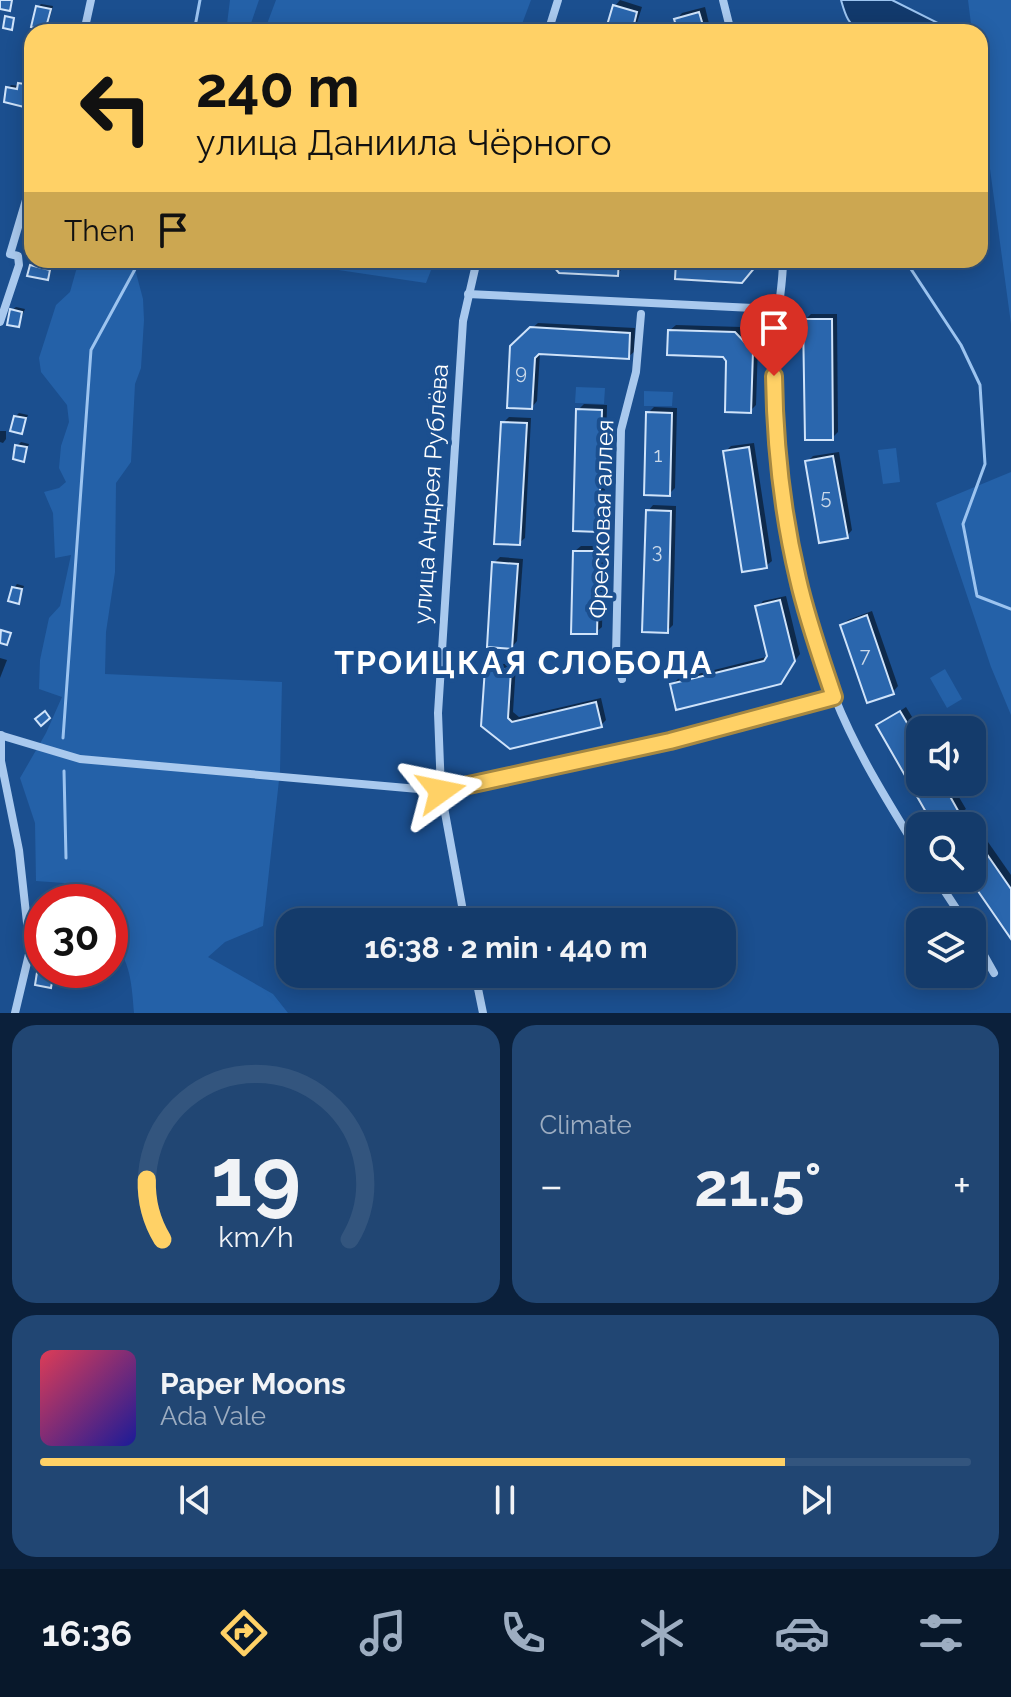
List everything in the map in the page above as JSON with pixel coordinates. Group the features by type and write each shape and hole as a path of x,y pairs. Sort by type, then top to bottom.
{"street":[{"path":"86,24 91,0"},
{"path":"550,24 558,0"},
{"path":"723,0 729,24"},
{"path":"0,322 19,265 18,256 10,254 24,207"},
{"name":"улица Андрея Рублёва","path":"462,908 441,791 439,701 460,356 468,294 475,268"},
{"path":"782,268 774,349 775,430 798,580 834,697 863,756 906,830"},
{"path":"468,294 780,307"},
{"name":"Фресковая аллея","path":"622,679 616,655 621,430 636,372 641,314"},
{"path":"15,1013 30,950 19,850 1,761 1,735 80,759 441,791 670,741 834,697"},
{"path":"986,959 994,973"},
{"path":"478,988 483,1013"}],"shaded area":[{"path":"230,0 259,0 251,24 227,24"},
{"path":"276,0 531,0 522,24 267,24"},
{"path":"841,0 892,0 940,24 852,24"},
{"path":"968,0 1011,0 1011,324 988,154 988,24 971,24"},
{"path":"77,268 134,268 143,299 141,368 135,384 131,462 116,483 115,572 106,632 105,674 282,682 280,771 263,926 225,942 208,957 273,994 288,1013 134,1013 128,972 128,884 36,881 35,823 20,778 62,697 39,689 40,660 49,618 60,606 71,555 55,558 53,513 44,492 59,488 66,482 59,468 61,446 69,422 67,405 41,372 39,358 56,305 70,292"},
{"path":"325,268 432,268 426,283"},
{"path":"576,387 605,388 604,404 575,403"},
{"path":"644,391 673,392 672,406 644,406"},
{"path":"896,448 900,482 883,484 878,450"},
{"path":"1011,472 1011,715 991,667 936,503"},
{"path":"945,669 962,699 947,708 930,678"}],"building":[{"path":"0,0 12,0 10,11 0,9"},
{"path":"613,5 637,12 634,24 607,24"},
{"path":"36,6 51,9 47,24 32,24"},
{"path":"699,12 703,24 676,24 674,19"},
{"path":"5,16 14,18 12,30 3,28"},
{"path":"18,83 24,84 24,107 4,102 6,87 17,89"},
{"path":"29,268 50,270 48,280 27,276"},
{"path":"555,268 618,268 618,276 559,273"},
{"path":"676,268 754,268 742,283 675,279"},
{"path":"10,309 22,312 19,327 7,325"},
{"path":"803,319 832,319 833,440 805,440"},
{"path":"530,327 630,333 629,359 539,354 535,358 532,409 507,408 510,346"},
{"path":"668,330 735,332 753,351 751,413 725,412 726,361 723,357 667,355"},
{"path":"576,409 602,410 599,532 573,531"},
{"path":"646,412 672,413 670,496 644,495"},
{"path":"14,416 26,418 22,434 10,431"},
{"path":"501,422 527,423 520,545 494,544"},
{"path":"15,445 27,447 24,462 13,459"},
{"path":"749,447 767,568 742,572 723,451"},
{"path":"833,456 848,538 819,543 805,461"},
{"path":"646,510 671,511 668,633 642,632"},
{"path":"573,551 599,551 597,634 571,634"},
{"path":"492,562 518,564 512,649 487,647"},
{"path":"12,587 22,589 19,604 8,601"},
{"path":"780,600 795,661 781,684 676,710 670,684 764,661 767,656 755,606"},
{"path":"867,615 894,694 867,703 840,625"},
{"path":"1,630 11,633 7,645 0,643"},
{"path":"485,668 511,670 508,718 512,722 596,702 602,727 510,749 481,726"},
{"path":"45,711 50,718 41,726 35,719"},
{"path":"900,711 906,721 906,777 876,725"},
{"path":"917,796 950,796 959,812 926,812"},
{"path":"986,853 1011,889 1011,939 979,892 986,892"}],"waterway":[{"path":"196,24 200,0"},
{"path":"63,738 91,350 136,268"},
{"path":"910,268 961,345 980,385 985,464 963,524 977,596 1011,609"},
{"path":"64,771 66,858"}],"district":[{"name":"ТРОИЦКАЯ СЛОБОДА","path":"524,663"}],"route":[{"path":"441,791 670,741 834,697 798,580 790,542 775,430 774,376"}]}
